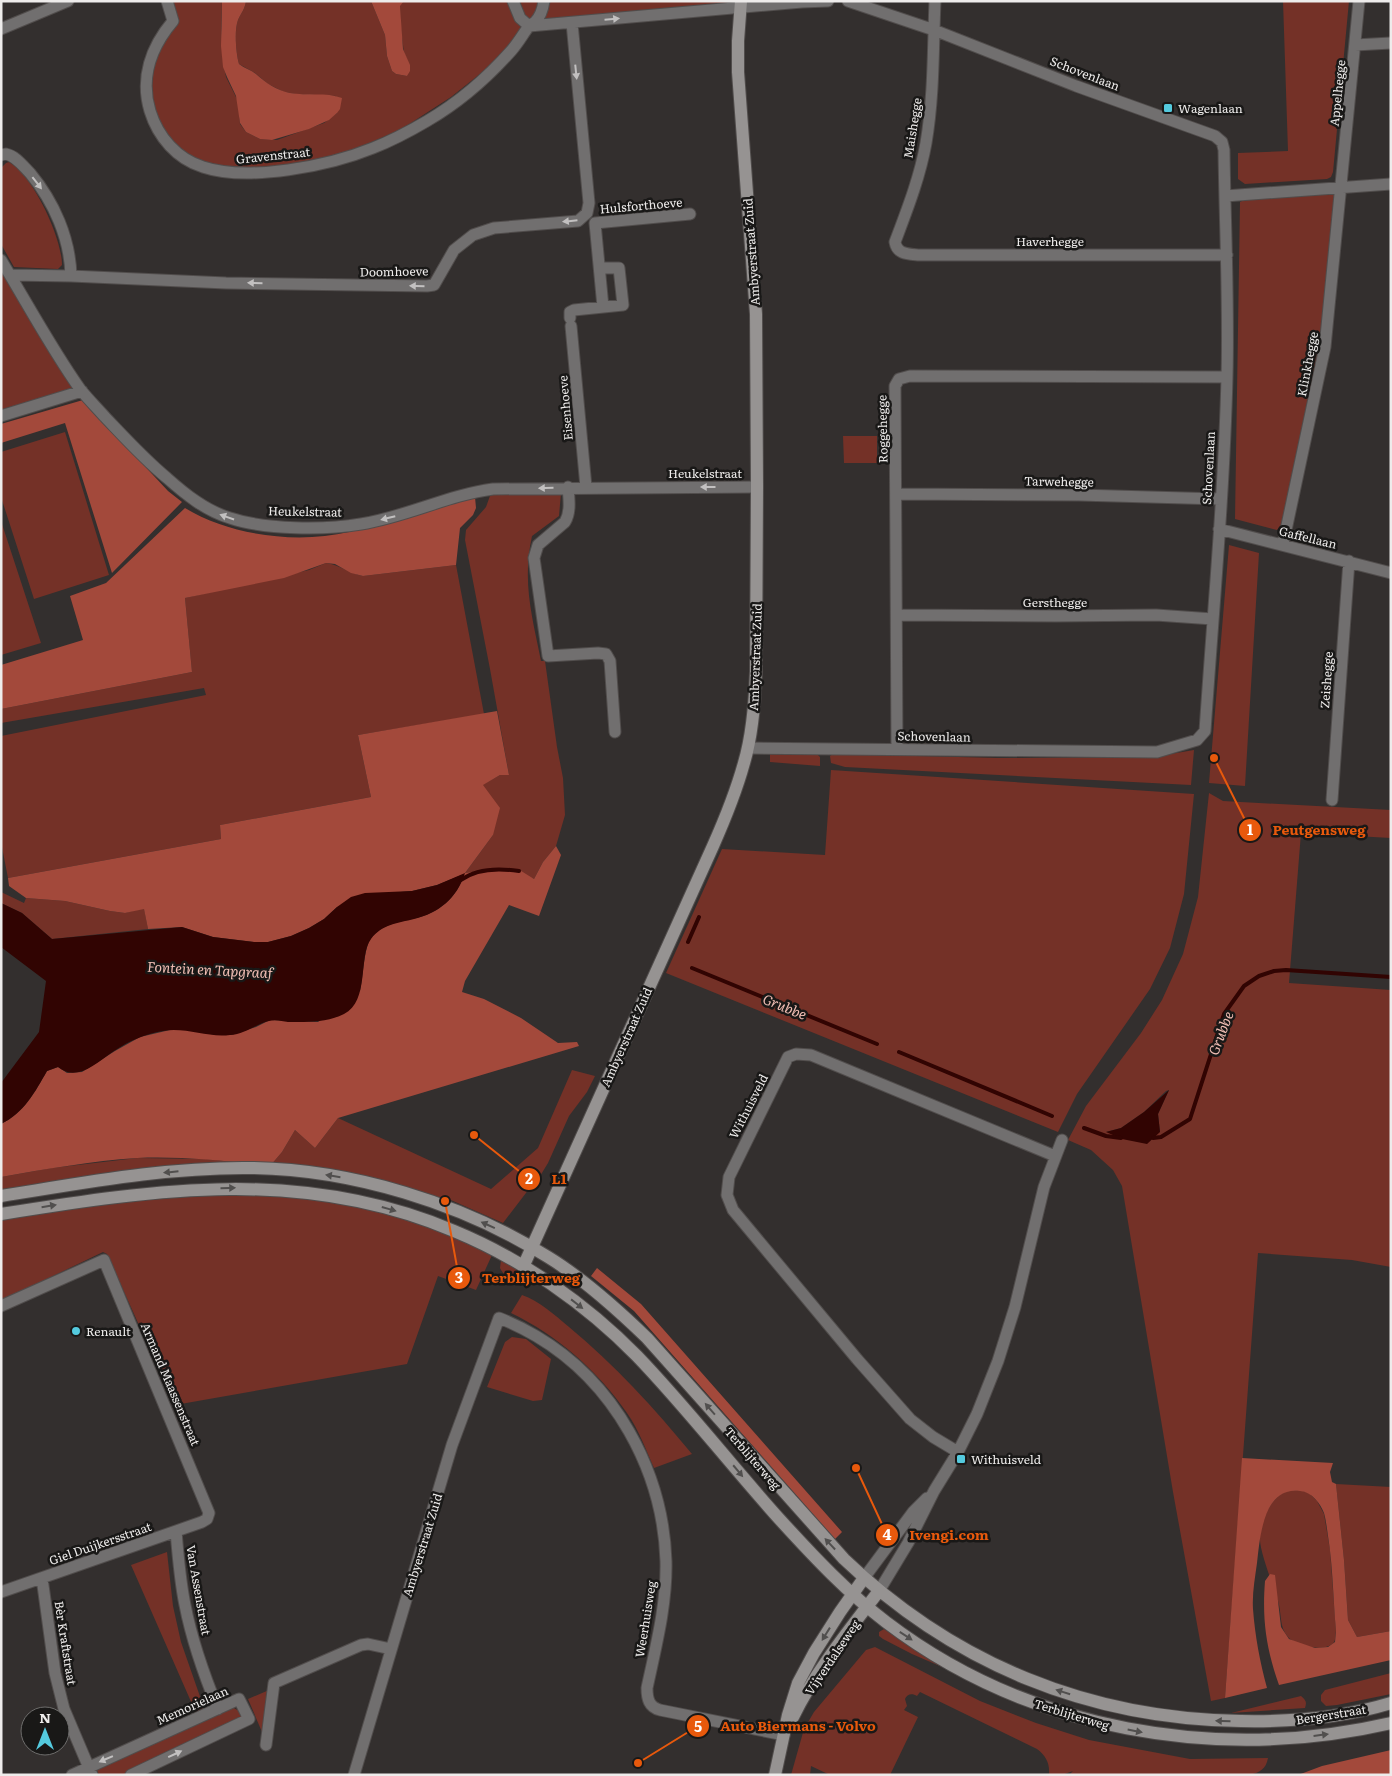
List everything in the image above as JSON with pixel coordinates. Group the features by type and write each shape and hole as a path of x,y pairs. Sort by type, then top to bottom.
{"main road":[{"name":"Ambyerstraat Zuid","path":"523,1266 723,824 748,748 754,706 756,671 756,314 738,72 740,4"},
{"name":"Terblijterweg","path":"1,1196 186,1170 280,1169 345,1178 415,1196 465,1215 531,1247 558,1264 612,1305 647,1338 818,1532 864,1578 919,1621 973,1654 1012,1672 1054,1689 1113,1706 1162,1716 1201,1720 1271,1721"},
{"name":"Terblijterweg","path":"1,1214 94,1199 180,1190 244,1188 315,1193 383,1207 471,1238 523,1266 568,1296 634,1353 673,1394 820,1564 867,1607 895,1629 958,1668 1012,1694 1110,1726 1159,1734 1216,1740 1273,1740"},
{"path":"853,1594 864,1578"},
{"path":"867,1607 879,1591"},
{"name":"Vijverdalseweg","path":"776,1775 793,1696 801,1677 819,1645 853,1594"},
{"name":"Vijverdalseweg","path":"784,1735 798,1706 867,1607"},
{"name":"Bergerstraat","path":"1271,1721 1334,1716 1391,1703"},
{"name":"Bergerstraat","path":"1273,1740 1324,1735 1391,1722"}],"street":[{"path":"1,29 68,1"},
{"name":"Gravenstraat","path":"167,1 174,21 157,44 146,72 147,102 152,117 160,134 180,155 201,167 230,173 274,171 316,165 373,148 428,121 475,87 512,51 529,26 538,17 544,1"},
{"path":"513,1 520,18 529,26 740,4 828,1"},
{"name":"Schovenlaan","path":"748,748 1157,752 1197,740 1204,731 1219,529 1227,377 1227,255 1224,150 1222,142 1215,136 1076,86 934,30 848,1 833,1"},
{"name":"Maishegge","path":"900,228 911,200 926,144 934,77 935,1"},
{"name":"Appelhegge","path":"1342,187 1358,1"},
{"path":"572,23 589,203 587,213 595,222 603,307"},
{"path":"1355,45 1391,43"},
{"path":"1,155 11,155 19,162 38,183 49,200 65,237 71,276"},
{"path":"1225,196 1391,184"},
{"name":"Klinkhegge","path":"1283,544 1325,347 1342,187"},
{"name":"Doomhoeve","path":"11,276 71,276 226,283 427,286 434,285 454,250 474,235 494,228 578,221 587,213"},
{"name":"Hulsforthoeve","path":"595,222 690,214"},
{"name":"Haverhegge","path":"900,228 895,242 897,248 904,254 1227,255"},
{"name":"Heukelstraat","path":"1,260 62,362 82,391 150,464 186,494 218,514 242,521 268,525 334,527 363,524 409,513 486,490 568,487 757,487"},
{"name":"Eisenhoeve","path":"586,487 570,312 572,310 624,305 619,268 600,268"},
{"name":"Roggehegge","path":"897,749 898,615 895,386 899,379 910,376 1227,377"},
{"path":"1,416 82,391"},
{"path":"568,487 568,518 538,546 534,558 548,656 606,654 610,661 615,732"},
{"name":"Tarwehegge","path":"897,494 1079,495 1220,499"},
{"name":"Gaffellaan","path":"1219,529 1391,573"},
{"name":"Zeishegge","path":"1332,800 1349,561"},
{"name":"Gersthegge","path":"898,615 1156,615 1213,619"},
{"name":"Withuisveld","path":"958,1452 932,1437 910,1419 851,1352 733,1210 727,1195 729,1177 788,1058 796,1054 811,1055 1055,1156"},
{"path":"879,1591 908,1543 934,1491 958,1452 977,1414 1008,1332 1044,1187 1062,1140"},
{"name":"Armand Maassenstraat","path":"1,1306 104,1260 208,1506 210,1513 207,1519"},
{"name":"Ambyerstraat Zuid","path":"354,1775 452,1444 499,1318"},
{"name":"Weerhuisweg","path":"499,1318 523,1328 549,1344 571,1361 595,1384 620,1416 644,1461 657,1498 666,1560 662,1617 647,1688 650,1705 655,1709 784,1735"},
{"path":"864,1578 913,1512 934,1491"},
{"name":"Giel Duijkersstraat","path":"1,1592 207,1519"},
{"name":"Van Assenstraat","path":"176,1531 185,1604 193,1641 218,1709"},
{"name":"Bèr Kraftstraat","path":"42,1578 56,1673 64,1709 90,1771"},
{"path":"266,1745 274,1683 361,1645 368,1644 391,1649"},
{"name":"Memorielaan","path":"72,1775 90,1771 239,1699 249,1719 131,1775"}],"shaded area":[{"path":"172,1 222,1 223,62 226,77 238,101 240,124 246,132 260,139 277,140 324,123 337,113 336,96 284,92 268,84 255,73 239,64 236,48 236,30 246,1 371,1 385,35 387,56 392,71 396,74 407,76 409,66 404,50 400,15 400,5 404,1 729,1 728,3 545,23 517,37 490,66 451,97 400,130 355,149 310,162 273,167 238,168 213,166 190,157 167,137 155,113 149,87 154,57 166,36 179,21"},
{"path":"222,1 246,1 236,30 236,48 239,64 272,86 285,92 330,95 342,98 340,109 337,113 329,120 309,129 272,140 260,139 246,132 240,123 236,96 223,67 221,46"},
{"path":"371,1 404,1 400,6 403,49 410,65 410,71 407,76 396,74 392,71 387,56 385,35"},
{"path":"1283,1 1349,1 1333,172 1331,177 1327,179 1245,184 1238,179 1238,153 1288,151"},
{"path":"9,162 27,180 52,224 61,253 62,265 58,269 14,267 1,244 1,168"},
{"path":"1335,193 1327,302 1289,502 1285,517 1277,530 1235,519 1240,202 1246,199"},
{"path":"1,271 73,389 1,411"},
{"path":"83,400 168,491 182,502 112,573 65,423 1,443 1,424"},
{"path":"65,432 109,575 34,599 1,497 1,452"},
{"path":"843,436 877,436 877,463 844,463"},
{"path":"491,493 561,493 559,516 532,536 529,553 529,599 541,661 545,661 563,778 565,815 556,846 543,862 534,879 497,868 465,873 493,835 482,785 500,775 509,775 465,540 466,530 486,507"},
{"path":"475,497 476,508 473,515 460,528 456,565 363,576 351,573 335,564 326,563 284,578 185,598 192,672 1,709 1,665 83,640 70,596 106,583 185,508 203,518 243,531 286,537 308,537 329,536 349,532"},
{"path":"1,521 41,643 1,655"},
{"path":"1229,545 1259,553 1245,786 1209,783"},
{"path":"326,563 363,576 456,565 484,714 358,735 371,797 220,825 221,839 8,878 1,842 1,736 206,695 204,688 1,723 1,709 192,672 185,598 309,570"},
{"path":"497,711 509,775 500,775 483,785 500,808 493,835 465,873 497,868 518,869 534,879 543,862 556,846 561,855 539,916 509,905 465,981 462,992 484,999 521,1018 558,1043 577,1042 579,1046 338,1118 315,1148 295,1130 282,1152 270,1166 187,1158 137,1158 86,1163 1,1177 1,1124 22,1108 47,1071 58,1067 67,1073 82,1072 140,1037 170,1030 189,1030 216,1035 231,1035 256,1027 270,1020 318,1022 360,991 365,956 371,938 380,930 390,925 421,917 438,909 451,898 461,883 464,874 437,885 412,891 389,893 337,907 324,919 309,928 291,936 268,942 213,937 182,927 148,929 144,909 125,913 65,901 26,898 9,886 8,878 221,839 220,825 371,797 358,735"},
{"path":"1194,750 1191,785 845,767 831,763 830,756 833,754 999,758 1153,757"},
{"path":"770,754 817,754 820,757 820,766 770,762"},
{"path":"831,770 1194,794 1184,894 1170,948 1150,989 1077,1094 1058,1132 666,973 722,849 825,855"},
{"path":"1209,793 1223,801 1391,810 1391,838 1301,833 1289,983 1391,990 1391,1267 1352,1260 1258,1253 1225,1698 1211,1701 1173,1492 1122,1186 1113,1170 1091,1150 1068,1140 1086,1106 1141,1033 1162,1000 1183,954 1198,897","holes":["1169,1090 1158,1114 1160,1132 1106,1132 1121,1128 1144,1112"]},
{"path":"1,892 24,903 26,898 65,901 125,913 144,908 148,929 52,939 22,913 1,903"},
{"path":"572,1070 595,1076 587,1092 569,1116 548,1163 537,1181 503,1223 444,1197 441,1202 270,1166 282,1152 295,1130 315,1148 338,1118 491,1189 538,1148"},
{"path":"137,1158 206,1159 270,1166 1,1191 1,1177 52,1168"},
{"path":"235,1192 302,1196 358,1206 427,1227 492,1255 476,1290 438,1276 407,1364 175,1405 107,1254 103,1252 1,1301 1,1219 82,1206"},
{"path":"501,1260 533,1279 525,1285 515,1283 502,1272 500,1268"},
{"path":"597,1268 641,1304 842,1532 835,1539 634,1311 591,1276"},
{"path":"522,1295 535,1301 552,1313 586,1341 649,1404 692,1454 654,1468 631,1420 603,1383 560,1343 511,1313"},
{"path":"512,1337 526,1339 551,1359 542,1400 533,1401 487,1387 505,1342"},
{"path":"1242,1458 1333,1463 1330,1472 1332,1482 1336,1484 1348,1620 1357,1637 1391,1631 1391,1660 1279,1685 1266,1634 1264,1608 1265,1581 1270,1574 1275,1575 1281,1627 1289,1639 1315,1648 1328,1647 1335,1642 1336,1631 1331,1559 1324,1513 1318,1502 1308,1493 1300,1491 1288,1492 1278,1497 1271,1505 1266,1516 1262,1528 1254,1586 1255,1629 1267,1688 1225,1698"},
{"path":"1336,1484 1391,1487 1391,1631 1357,1637 1348,1620"},
{"path":"1300,1490 1309,1493 1317,1501 1324,1514 1330,1550 1336,1631 1334,1642 1325,1647 1318,1648 1297,1643 1285,1633 1278,1601 1260,1544 1264,1517 1276,1498 1288,1491"},
{"path":"167,1552 173,1606 181,1642 204,1708 196,1713 131,1565"},
{"path":"884,1629 942,1667 883,1639 879,1636 879,1632"},
{"path":"875,1647 980,1701 1036,1723 1089,1740 1190,1759 1268,1758 1267,1762 1262,1770 1250,1775 1069,1775 1073,1771 1062,1775 1049,1775 1047,1760 1037,1749 920,1692 917,1696 913,1694 905,1699 907,1706 904,1710 918,1717 890,1775 830,1775 811,1766 810,1775 791,1775 804,1729 814,1712 866,1650"},
{"path":"1391,1673 1391,1694 1337,1705 1326,1706 1321,1701 1321,1695 1325,1690"},
{"path":"269,1690 262,1731 262,1732 248,1699"},
{"path":"1301,1696 1306,1701 1305,1708 1231,1713"},
{"path":"232,1707 241,1712 242,1718 238,1723 123,1775 99,1775 96,1768"},
{"path":"1391,1750 1391,1775 1298,1775 1322,1766"}],"water":[{"path":"465,873 462,882 452,897 439,908 423,916 385,927 375,934 367,947 361,989 352,1008 344,1014 316,1021 288,1022 271,1020 241,1033 222,1036 189,1031 172,1030 156,1032 131,1041 83,1071 70,1073 58,1067 47,1071 22,1108 1,1124 1,1083 39,1032 46,981 1,947 1,903 22,913 52,939 182,927 213,937 268,942 291,936 309,928 324,919 351,897 365,893 412,891 437,885"},
{"path":"1169,1090 1158,1114 1160,1132 1147,1144 1122,1139 1106,1132 1121,1128 1144,1112"}],"waterway":[{"name":"Fontein en Tapgraaf","path":"461,880 481,871 504,869 519,871"},
{"name":"Grubbe","path":"688,942 699,917"},
{"name":"Grubbe","path":"692,968 877,1044"},
{"name":"Grubbe","path":"1153,1138 1161,1137 1190,1119 1224,1014 1244,986 1259,976 1274,971 1286,970 1391,977"},
{"name":"Grubbe","path":"899,1052 1052,1116"},
{"name":"Grubbe","path":"1084,1128 1106,1136 1121,1138"}],"place":[{"name":"Wagenlaan","path":"1168,108"},
{"name":"Peutgensweg","path":"1214,758"},
{"name":"L1","path":"474,1135"},
{"name":"Terblijterweg","path":"445,1201"},
{"name":"Renault","path":"76,1331"},
{"name":"Withuisveld","path":"961,1459"},
{"name":"Ivengi.com","path":"856,1468"},
{"name":"Auto Biermans - Volvo","path":"638,1763"}]}
